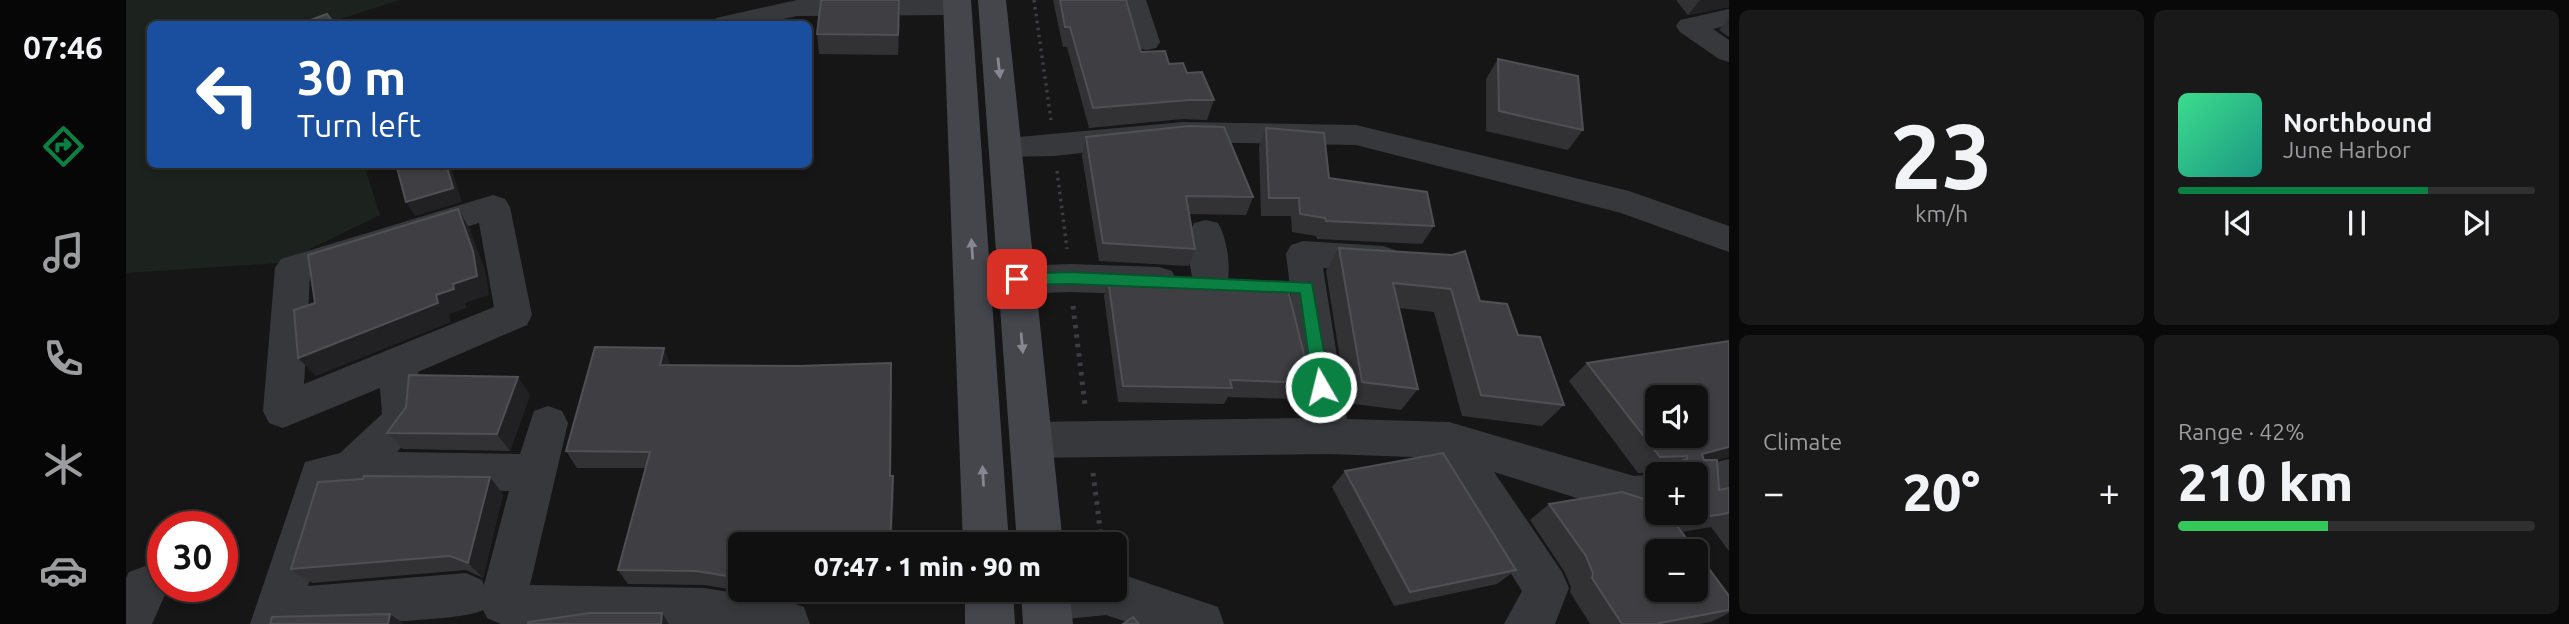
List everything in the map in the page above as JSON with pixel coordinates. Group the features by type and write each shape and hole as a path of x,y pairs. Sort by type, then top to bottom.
{"main road":[{"path":"969,2 1007,146 1039,532"},
{"path":"969,2 986,532"},
{"path":"989,602 990,624"}],"street":[{"path":"1133,0 1146,42"},
{"path":"739,21 797,8 969,2"},
{"path":"1729,17 1690,26 1729,53"},
{"path":"1007,146 1054,145 1183,132 1356,135 1629,204 1729,240"},
{"path":"493,207 514,315 398,363 283,411 293,268 493,207"},
{"path":"1017,279 1070,278 1225,284 1206,232"},
{"path":"1329,436 1293,287 1303,254 1422,261"},
{"path":"351,470 402,421 398,363"},
{"path":"476,607 535,473 548,423"},
{"path":"1030,440 1329,436 1449,440 1634,496 1645,494"},
{"path":"1449,440 1546,588 1532,622 1527,624"},
{"path":"535,473 351,470 320,475 274,618 476,607 704,611 787,624"},
{"path":"1708,482 1729,478"},
{"path":"1046,604 1106,592 1201,624"}],"shaded area":[{"path":"126,0 400,0 334,21 147,21 147,168 365,168 380,215 281,263 126,273"}],"building":[{"path":"821,0 899,0 898,35 817,34"},
{"path":"1060,0 1126,0 1141,52 1165,51 1169,64 1183,63 1187,73 1202,72 1214,100 1093,108 1070,27 1065,27"},
{"path":"327,14 333,21 308,21"},
{"path":"1498,59 1578,76 1583,130 1499,111"},
{"path":"1189,126 1224,127 1253,197 1186,196 1195,249 1103,243 1086,137"},
{"path":"1266,128 1324,133 1329,178 1427,192 1434,226 1326,221 1325,218 1300,214 1299,198 1269,198"},
{"path":"397,168 447,168 453,188 406,202"},
{"path":"458,209 473,251 477,276 453,284 454,289 436,295 438,303 298,358 294,310 315,303 308,255"},
{"path":"1339,248 1452,255 1465,251 1480,301 1507,304 1518,335 1540,337 1564,405 1481,395 1451,289 1393,283 1418,389 1362,382"},
{"path":"1108,279 1287,286 1311,383 1230,380 1232,388 1123,386"},
{"path":"1729,341 1729,447 1702,454 1704,460 1717,460 1719,490 1729,488 1729,513 1708,516 1708,462 1683,462 1687,456 1660,457 1653,448 1708,448 1708,385 1645,385 1645,438 1587,363"},
{"path":"595,347 664,348 660,365 798,366 891,363 890,476 893,476 891,532 728,532 728,576 696,571 618,570 650,452 566,451"},
{"path":"409,375 518,377 497,434 387,433 406,407"},
{"path":"1443,453 1516,570 1410,592 1345,471"},
{"path":"364,476 490,477 468,563 450,556 291,569 318,482 363,479"},
{"path":"1622,492 1645,499 1645,525 1676,525 1687,539 1645,539 1645,602 1708,602 1708,567 1729,596 1729,610 1661,624 1622,624 1592,578 1593,573 1586,556 1549,504"},
{"path":"590,613 662,613 661,624 528,624"},
{"path":"390,614 388,624 270,624 272,617"},
{"path":"1133,617 1139,624 1123,624"}],"route":[{"path":"1017,279 1070,278 1307,288 1321,387"}]}
